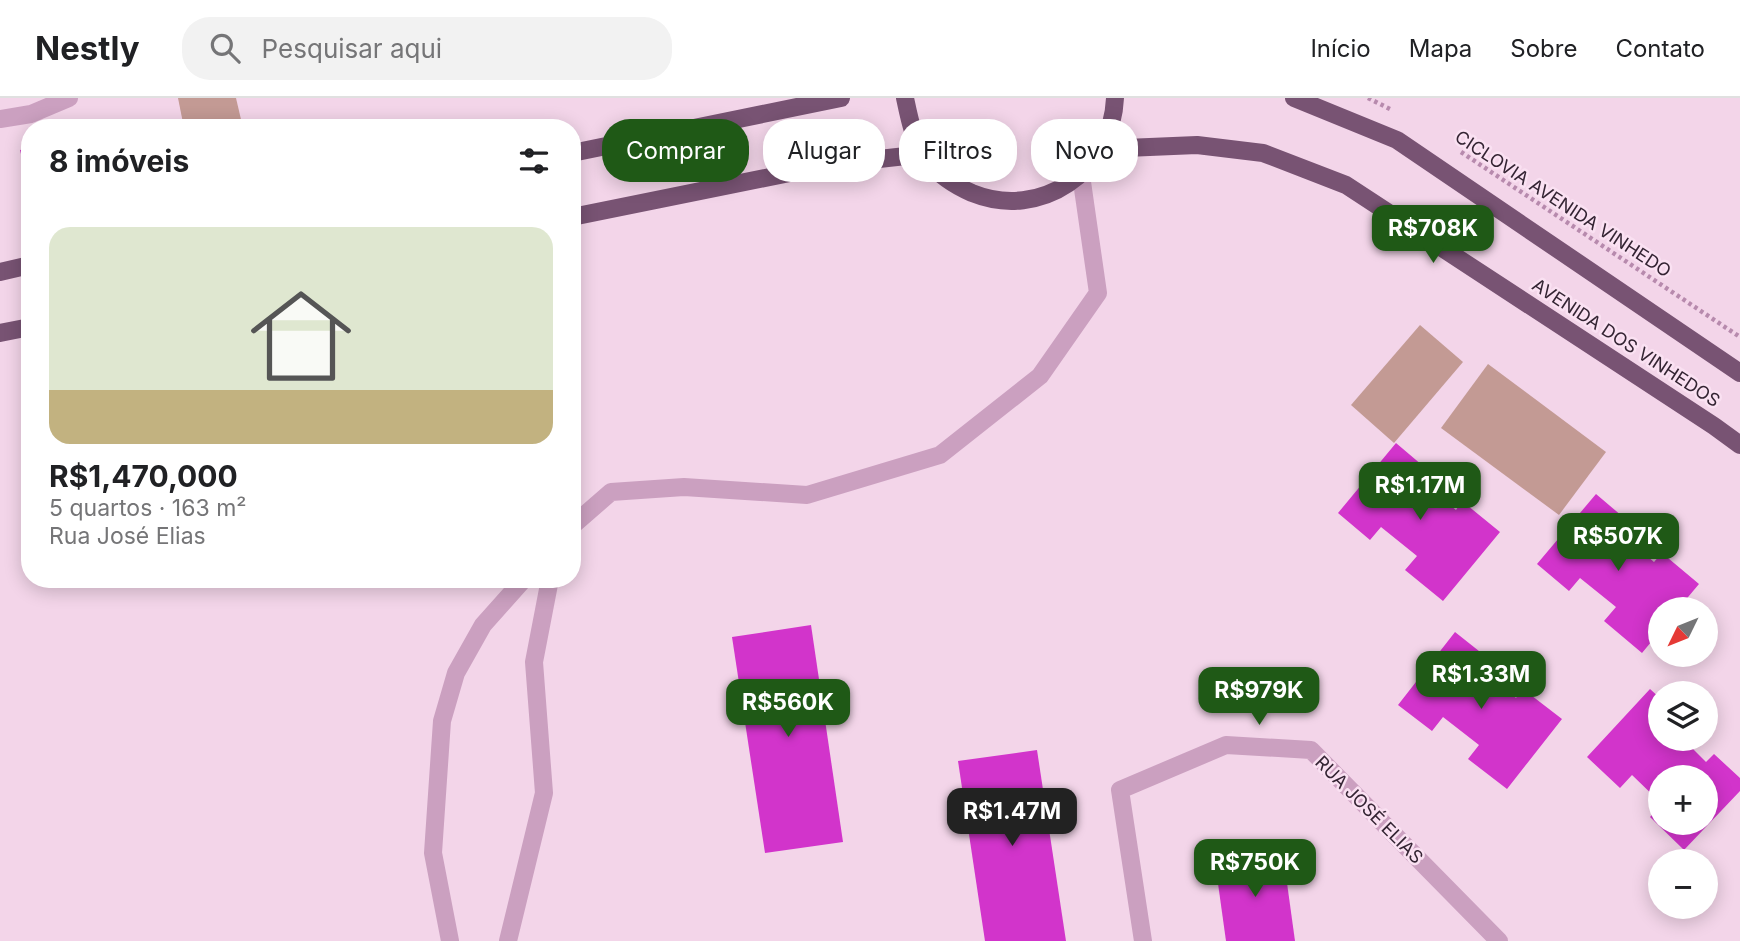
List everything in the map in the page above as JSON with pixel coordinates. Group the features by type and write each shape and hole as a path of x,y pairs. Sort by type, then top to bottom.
{"main road":[{"path":"581,151 841,98"},
{"path":"905,98 909,119"},
{"path":"1114,119 1115,98"},
{"name":"AVENIDA DOS VINHEDOS","path":"1294,98 1397,140 1740,373"},
{"name":"AVENIDA DOS VINHEDOS","path":"1138,147 1197,145 1263,153 1346,185 1740,445"},
{"path":"581,215 834,164 899,157"},
{"path":"950,182 986,199 1020,201 1053,193 1070,182"},
{"path":"0,272 21,267"},
{"path":"0,333 21,329"}],"street":[{"path":"0,119 31,114 69,98"},
{"path":"581,518 611,492 684,487 807,495 940,455 1040,376 1098,293 1082,182"},
{"path":"450,941 433,853 442,721 456,673 476,637 483,625 516,588"},
{"path":"508,941 544,793 534,663 548,588"},
{"name":"RUA JOSÉ ELIAS","path":"1143,941 1120,790 1226,745 1311,750 1499,941"}],"path":[{"path":"1368,98 1400,116"},
{"name":"CICLOVIA AVENIDA VINHEDO","path":"1458,150 1740,337"}],"shaded area":[{"path":"178,98 236,98 241,119 182,119"},
{"path":"1420,325 1463,362 1394,443 1351,405"},
{"path":"1488,364 1606,452 1559,515 1441,428"}],"building":[{"path":"1396,443 1429,471 1421,481 1456,510 1462,501 1500,532 1443,601 1405,570 1417,556 1381,527 1370,540 1338,513"},
{"path":"1596,494 1629,522 1620,533 1654,562 1662,553 1699,584 1688,597 1648,597 1648,646 1642,653 1604,621 1616,607 1580,578 1569,591 1537,564"},
{"path":"811,625 843,842 765,853 732,637"},
{"path":"1455,632 1489,659 1481,670 1516,698 1523,689 1562,719 1507,789 1468,759 1479,745 1443,717 1432,731 1398,705"},
{"path":"1648,691 1648,751 1695,751 1706,762 1714,754 1740,778 1740,791 1718,814 1718,765 1648,765 1648,790 1632,775 1620,788 1587,757"},
{"path":"1037,750 1066,941 985,941 958,761"},
{"path":"1669,835 1698,835 1685,849"},
{"path":"1283,854 1295,941 1226,941 1215,862"}]}
